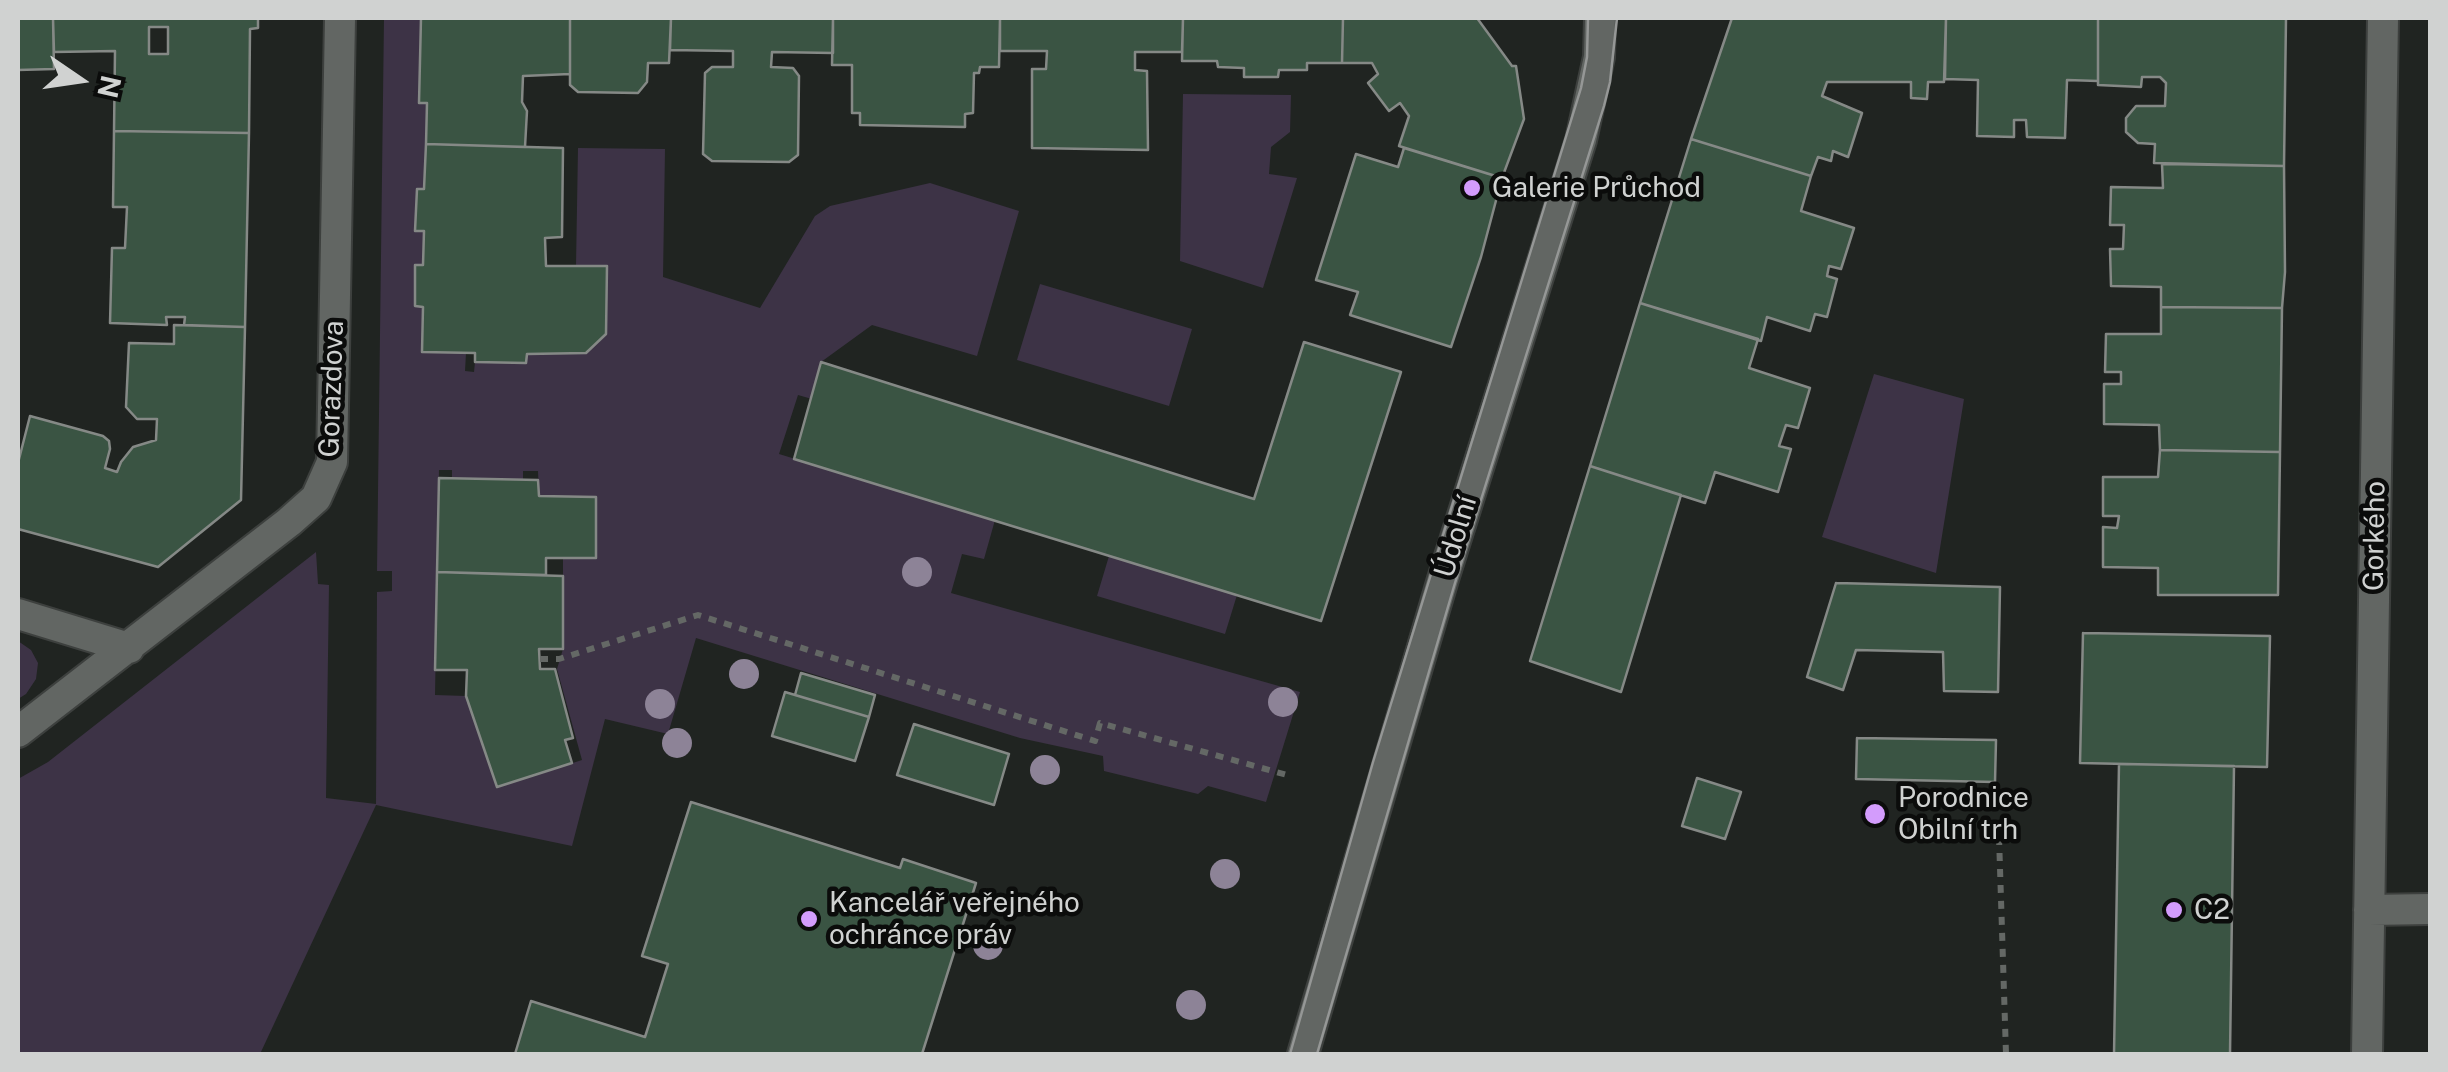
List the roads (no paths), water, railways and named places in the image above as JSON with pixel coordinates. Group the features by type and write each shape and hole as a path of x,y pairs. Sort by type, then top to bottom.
{"street":[{"name":"Gorazdova","path":"18,732 316,498 332,462 340,18"},
{"name":"Údolní","path":"1303,1054 1442,579 1580,140 1599,57 1600,18"},
{"name":"Gorkého","path":"2366,1054 2383,18"},
{"path":"18,614 129,648"},
{"path":"2369,910 2430,909"}],"tram line":[{"path":"1290,1054 1373,762 1581,88 1588,18"},
{"path":"1317,1054 1455,583 1604,106 1617,18"}],"place":[{"name":"Galerie Průchod","path":"1472,188"},
{"name":"Porodnice Obilní trh","path":"1875,814"},
{"name":"C2","path":"2174,910"},
{"name":"Kancelář veřejného ochránce práv","path":"809,919"}]}
